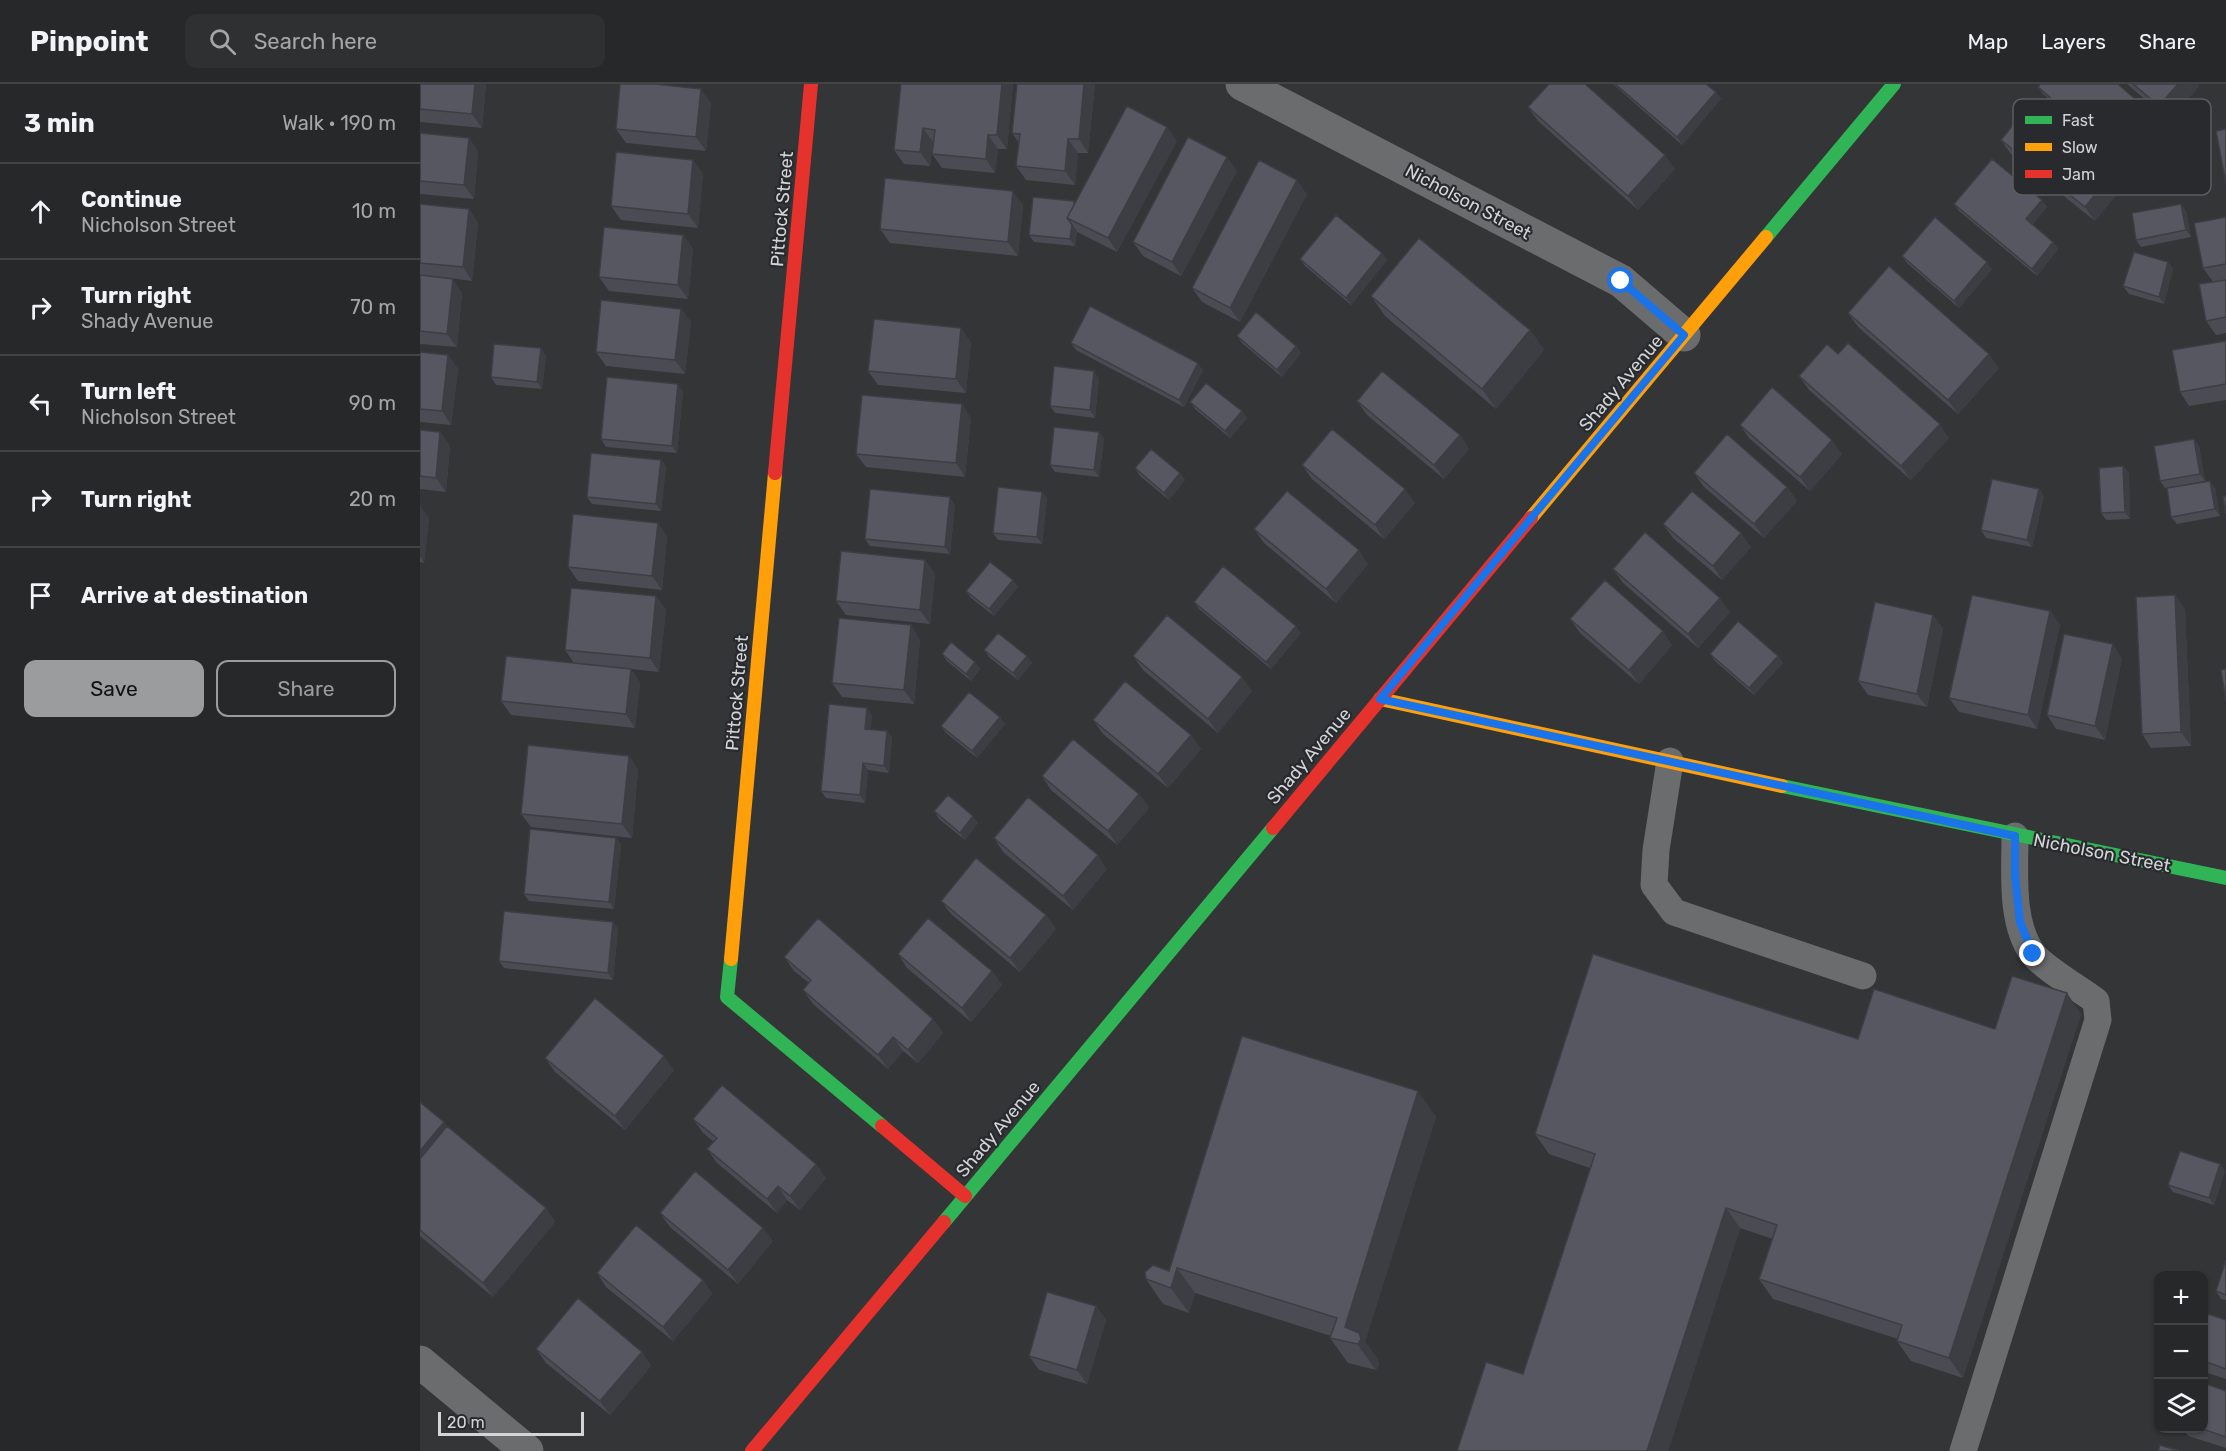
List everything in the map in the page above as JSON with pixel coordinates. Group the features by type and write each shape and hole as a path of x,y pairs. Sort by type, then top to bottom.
{"street":[{"name":"Pittock Street","path":"812,84 727,998 965,1196"},
{"name":"Nicholson Street","path":"1242,84 1621,281 1684,335"},
{"name":"Shady Avenue","path":"752,1451 1894,84"},
{"name":"Nicholson Street","path":"1380,699 2015,836 2226,878"},
{"path":"420,1362 527,1451"}],"lane":[{"path":"1670,761 1656,850 1654,885 1674,912 1863,976"},
{"path":"1964,1451 2098,1020 2096,1001 2033,954 2020,922 2015,875 2015,836"}],"building":[{"path":"420,84 475,84 472,114 420,109"},
{"path":"620,84 655,84 701,89 696,137 616,129"},
{"path":"901,84 1002,84 997,135 988,135 986,159 932,154 935,130 923,128 920,152 894,150"},
{"path":"1017,84 1084,84 1079,139 1068,139 1065,171 1016,166 1020,134 1012,133"},
{"path":"1549,84 1585,84 1665,155 1628,196 1528,107"},
{"path":"1615,84 1706,84 1716,92 1677,137"},
{"path":"2040,84 2118,84 2134,98 2052,99 2038,87"},
{"path":"2133,84 2178,84 2165,99 2151,99"},
{"path":"1127,106 1167,127 1108,238 1067,218"},
{"path":"2013,125 2013,150 2001,140"},
{"path":"2226,129 2226,184 2216,131"},
{"path":"420,133 469,138 464,185 420,181"},
{"path":"1188,137 1227,157 1172,262 1133,242"},
{"path":"616,152 693,160 688,214 611,206"},
{"path":"1992,159 2013,176 2013,195 2036,195 2042,200 2026,219 2053,242 2032,269 1954,204"},
{"path":"1259,160 1297,180 1230,308 1192,288"},
{"path":"885,178 1013,191 1008,242 880,229"},
{"path":"2070,195 2095,195 2085,207"},
{"path":"1033,197 1074,201 1067,218 1072,225 1070,239 1029,235"},
{"path":"420,204 469,209 463,267 420,263"},
{"path":"2181,204 2186,230 2136,240 2132,213"},
{"path":"1336,215 1382,253 1346,298 1300,259"},
{"path":"1935,217 1987,262 1954,301 1902,256"},
{"path":"2226,217 2226,264 2203,268 2194,223"},
{"path":"604,227 683,235 678,285 599,277"},
{"path":"1419,238 1530,330 1482,389 1371,296"},
{"path":"2134,252 2168,262 2159,297 2123,286"},
{"path":"1889,266 1989,354 1948,400 1848,313"},
{"path":"420,275 453,279 447,334 420,331"},
{"path":"2226,280 2226,317 2206,321 2199,284"},
{"path":"601,300 681,309 675,360 596,352"},
{"path":"1090,306 1198,363 1179,400 1071,343"},
{"path":"1256,312 1296,346 1277,370 1237,336"},
{"path":"874,319 961,328 956,379 868,371"},
{"path":"2226,341 2226,384 2180,392 2172,350"},
{"path":"1848,343 1940,424 1901,466 1799,376 1827,344 1838,354"},
{"path":"494,344 541,348 537,382 491,377"},
{"path":"420,352 448,355 442,411 420,409"},
{"path":"1054,366 1094,371 1090,410 1050,406"},
{"path":"1382,371 1460,435 1434,465 1357,401"},
{"path":"607,377 678,384 672,446 601,439"},
{"path":"1206,383 1242,411 1225,431 1190,402"},
{"path":"1772,387 1832,440 1800,477 1740,425"},
{"path":"862,395 962,404 956,463 856,454"},
{"path":"1054,427 1099,432 1094,470 1050,465"},
{"path":"1332,429 1405,489 1375,525 1302,465"},
{"path":"420,430 440,432 436,478 420,476"},
{"path":"1727,434 1787,487 1754,524 1694,473"},
{"path":"2194,439 2200,474 2160,481 2154,446"},
{"path":"1151,449 1180,473 1164,493 1135,468"},
{"path":"591,453 661,460 656,504 587,497"},
{"path":"2123,466 2125,512 2101,513 2099,468"},
{"path":"1992,479 2039,489 2027,540 1981,530"},
{"path":"2210,481 2215,509 2171,517 2167,488"},
{"path":"998,487 1042,492 1037,537 993,533"},
{"path":"870,489 950,497 945,547 865,539"},
{"path":"1287,491 1359,550 1326,589 1254,529"},
{"path":"1692,491 1741,533 1713,566 1663,524"},
{"path":"2226,496 2226,514 2223,497"},
{"path":"573,514 658,523 652,576 568,567"},
{"path":"1645,532 1720,598 1688,634 1613,569"},
{"path":"841,551 925,560 920,610 836,601"},
{"path":"990,562 1013,580 989,609 966,591"},
{"path":"1223,566 1296,626 1266,662 1194,602"},
{"path":"1605,580 1663,631 1629,670 1570,619"},
{"path":"571,588 656,596 650,658 565,650"},
{"path":"1972,595 2050,611 2028,715 1949,698"},
{"path":"2175,595 2181,732 2142,734 2136,597"},
{"path":"1875,602 1933,615 1917,694 1858,681"},
{"path":"1167,615 1242,677 1208,719 1133,656"},
{"path":"839,618 911,625 904,690 832,683"},
{"path":"1738,621 1778,656 1749,688 1710,654"},
{"path":"998,633 1027,656 1013,673 984,650"},
{"path":"2064,634 2113,644 2095,726 2047,715"},
{"path":"951,642 975,662 966,674 942,654"},
{"path":"506,656 631,669 626,714 501,701"},
{"path":"2226,669 2226,701 2221,670"},
{"path":"1125,681 1191,735 1158,774 1093,720"},
{"path":"969,692 1000,717 972,751 941,726"},
{"path":"829,704 867,708 865,729 887,731 884,766 863,763 860,795 821,791"},
{"path":"1073,739 1139,794 1108,831 1042,776"},
{"path":"528,745 629,756 622,824 521,814"},
{"path":"948,795 973,816 960,833 934,811"},
{"path":"1028,797 1098,855 1063,896 994,838"},
{"path":"530,829 616,838 609,902 524,894"},
{"path":"976,858 1046,915 1010,958 941,901"},
{"path":"504,911 613,922 608,973 499,961"},
{"path":"818,918 933,1019 908,1050 893,1037 878,1055 803,990 811,980 784,957"},
{"path":"928,918 992,971 962,1008 898,954"},
{"path":"1593,954 1858,1039 1874,989 1995,1029 2012,976 2067,993 1949,1358 1897,1341 1902,1325 1759,1279 1777,1225 1726,1208 1647,1451 1457,1451 1486,1362 1523,1374 1595,1154 1535,1134"},
{"path":"595,998 664,1056 615,1116 545,1058"},
{"path":"1242,1036 1418,1091 1345,1327 1359,1333 1361,1339 1358,1344 1330,1338 1337,1318 1177,1268 1171,1288 1146,1279 1145,1272 1153,1265 1169,1271"},
{"path":"722,1085 816,1164 790,1196 778,1186 767,1199 707,1149 717,1138 693,1119"},
{"path":"420,1102 444,1122 420,1151"},
{"path":"447,1126 546,1208 483,1283 420,1230 420,1159"},
{"path":"2180,1151 2220,1164 2209,1198 2168,1185"},
{"path":"695,1171 763,1228 728,1270 660,1213"},
{"path":"636,1225 703,1280 663,1327 597,1273"},
{"path":"2226,1260 2226,1295 2216,1291"},
{"path":"1047,1292 1096,1306 1077,1370 1029,1356"},
{"path":"578,1298 642,1352 600,1401 536,1349"},
{"path":"2208,1314 2226,1320 2226,1369 2208,1362"},
{"path":"2208,1384 2226,1391 2226,1437 2208,1431"},
{"path":"2160,1445 2179,1451 2158,1451"}],"traffic: fast":[{"path":"1766,237 1894,84"},
{"path":"1782,786 2226,878"},
{"path":"944,1222 1273,828"},
{"path":"731,959 727,997 882,1126"}],"traffic: slow":[{"path":"1531,518 1766,237"},
{"path":"731,959 775,473"},
{"path":"1380,699 1782,786"}],"traffic: jam":[{"path":"775,473 811,84"},
{"path":"1273,828 1531,518"},
{"path":"882,1126 965,1196"},
{"path":"752,1451 944,1222"}],"route":[{"path":"1621,281 1684,335 1380,699 2015,836 2015,875 2020,922 2033,954"}]}
